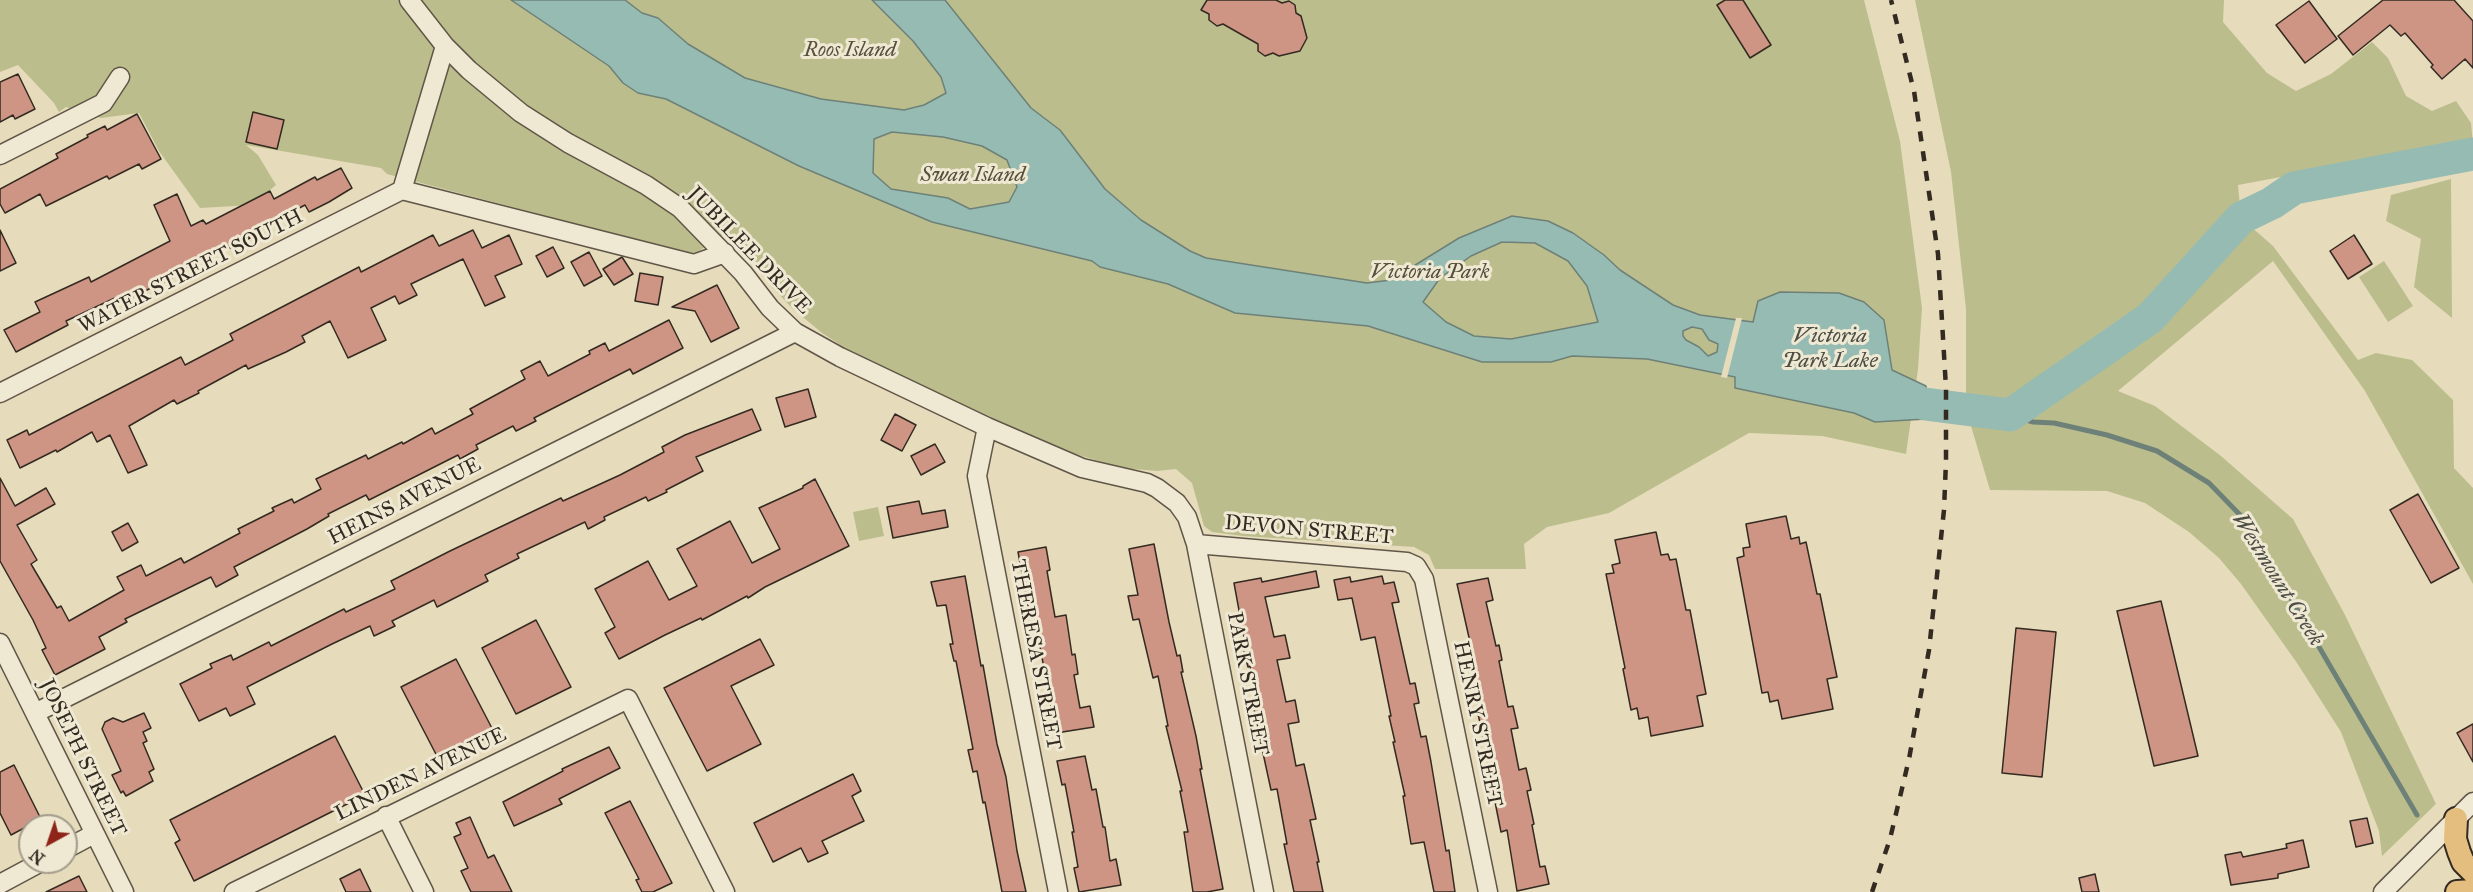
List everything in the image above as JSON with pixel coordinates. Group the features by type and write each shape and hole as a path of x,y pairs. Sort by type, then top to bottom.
{"main road":[{"path":"2457,819 2455,839 2464,863 2473,872"},
{"path":"2457,892 2473,891"}],"street":[{"name":"JUBILEE DRIVE","path":"409,0 445,46 521,113 568,143 646,185 680,208 725,253 770,308 795,332 840,357 987,427 1082,468 1147,483 1165,494"},
{"path":"445,46 402,190 694,264 725,253"},
{"path":"0,155 103,103 120,77"},
{"name":"WATER STREET SOUTH","path":"0,393 402,190"},
{"name":"HEINS AVENUE","path":"35,713 795,332"},
{"name":"THERESA STREET","path":"987,427 977,476 1058,892"},
{"name":"PARK STREET","path":"1165,494 1177,503 1187,517 1196,544 1264,892"},
{"name":"DEVON STREET","path":"1196,544 1407,562 1416,567"},
{"name":"HENRY STREET","path":"1416,567 1424,579 1488,892"},
{"name":"JOSEPH STREET","path":"0,643 124,892"},
{"name":"LINDEN AVENUE","path":"234,892 628,699 725,892"},
{"path":"2383,892 2473,802"},
{"path":"386,816 424,892"},
{"path":"78,843 94,834"},
{"path":"0,884 19,874"}],"green space":[{"name":"Victoria Park","path":"0,0 1864,0 1900,141 1922,308 1918,369 1906,454 1822,436 1749,433 1609,513 1547,527 1524,544 1526,569 1435,569 1429,555 1414,547 1212,532 1204,526 1192,483 1176,469 1157,471 1121,468 1063,450 862,359 822,333 792,308 772,287 753,261 724,234 699,251 690,254 387,174 381,168 246,145 258,155 276,185 252,205 200,208 159,151 139,113 101,118 66,107 59,112 54,103 18,65 0,72"},
{"path":"1915,0 2224,0 2223,22 2267,73 2296,91 2331,74 2372,42 2388,58 2406,96 2432,111 2456,101 2471,123 2473,145 2361,162 2238,185 2241,218 2273,246 2358,360 2376,353 2412,360 2453,400 2454,468 2473,488 2473,584 2365,391 2273,261 2118,391 2155,406 2221,456 2293,519 2345,615 2436,804 2382,856 2379,831 2341,732 2297,663 2241,584 2219,558 2189,532 2145,503 2107,491 1990,490 1966,409 1966,309 1951,172"},
{"path":"2451,179 2452,318 2414,287 2421,239 2386,221 2391,195"},
{"path":"2384,261 2413,306 2388,322 2359,277"},
{"path":"878,507 884,536 859,541 853,512"}],"water":[{"name":"Victoria Park Lake","path":"511,0 625,0 642,13 658,18 688,44 745,78 821,99 904,110 924,105 946,93 941,77 913,41 872,0 945,0 1031,108 1060,130 1105,189 1141,220 1190,251 1206,258 1367,283 1391,280 1459,238 1512,216 1548,221 1573,233 1604,255 1620,270 1673,305 1700,315 1753,322 1758,301 1780,292 1839,293 1864,302 1884,320 1892,370 1926,386 1926,419 1875,422 1854,413 1735,388 1735,377 1647,359 1572,356 1551,362 1482,362 1368,326 1235,313 1168,284 1100,267 1092,261 932,222 799,166 666,99 638,93 623,83 609,66","holes":["892,132 943,137 982,146 1007,160 1017,187 1009,202 970,209 948,198 891,189 873,173 874,139","1502,242 1535,243 1568,261 1587,286 1598,322 1511,339 1474,336 1446,322 1423,302 1440,278 1471,256","1692,327 1702,329 1709,340 1718,344 1717,352 1708,356 1699,347 1686,340 1683,331"]}],"pier":[{"path":"1736,318 1742,318 1727,378 1721,377"}],"building":[{"path":"1207,0 1276,0 1282,3 1289,1 1295,5 1296,13 1301,16 1307,38 1300,51 1279,56 1273,53 1265,56 1258,51 1258,44 1223,24 1217,26 1209,20 1209,14 1201,10"},
{"path":"1725,0 1743,0 1771,45 1750,58 1717,5"},
{"path":"2383,0 2454,0 2473,21 2473,68 2465,59 2442,79 2405,33 2401,36 2390,25 2353,55 2338,36"},
{"path":"2309,1 2337,39 2305,63 2276,25"},
{"path":"18,74 35,109 15,119 13,115 0,122 0,82"},
{"path":"253,112 284,120 277,149 246,142"},
{"path":"137,114 161,159 142,169 139,164 109,179 107,176 46,206 40,194 5,213 0,204 0,189 58,158 56,154 88,137 87,135 105,126 107,130"},
{"path":"341,168 352,188 309,212 305,205 248,235 250,238 230,248 228,246 179,271 180,274 120,303 117,297 66,321 68,325 16,352 4,330 40,312 35,302 89,277 91,282 170,241 154,205 177,194 191,226 203,220 206,224 270,191 274,199 315,177 317,180"},
{"path":"0,230 16,263 0,271"},
{"path":"473,230 482,248 509,235 522,264 495,276 505,297 485,306 463,259 411,284 417,295 399,304 395,296 371,308 386,340 348,358 330,321 302,336 305,342 286,352 248,369 246,365 198,391 199,393 177,404 174,400 129,426 147,465 128,473 110,435 97,442 92,432 57,452 56,450 20,468 7,440 27,430 29,435 181,357 185,365 233,340 230,334 359,267 361,272 433,235 439,246"},
{"path":"2354,235 2372,264 2348,279 2330,251"},
{"path":"553,247 564,268 547,277 536,256"},
{"path":"589,252 602,276 584,286 571,262"},
{"path":"622,257 633,274 614,285 603,269"},
{"path":"640,273 663,277 658,305 635,301"},
{"path":"717,285 739,328 711,342 695,311 672,307"},
{"path":"669,320 683,348 633,374 630,369 534,418 536,421 516,431 513,426 476,445 478,449 460,459 458,455 369,500 366,495 328,514 329,516 307,529 234,567 238,575 216,587 211,577 125,619 127,622 99,637 105,649 55,675 42,650 46,648 33,620 0,561 0,478 15,506 46,488 55,504 17,525 37,560 31,564 57,608 61,606 69,621 124,590 117,577 141,565 146,576 181,558 184,563 240,533 238,529 274,511 272,508 292,499 294,503 321,489 316,479 366,455 368,459 402,442 403,444 432,428 435,434 473,414 470,409 525,379 521,371 540,361 548,376 590,354 589,351 605,343 609,351"},
{"path":"808,389 816,417 785,427 776,398"},
{"path":"752,409 761,430 696,457 703,471 666,490 667,492 648,501 646,497 604,517 605,520 588,529 585,522 517,554 519,558 485,575 488,581 437,607 434,600 392,621 395,626 374,636 370,626 332,644 247,687 255,704 230,716 226,708 199,721 180,684 212,668 210,664 231,655 233,660 269,642 271,646 344,609 346,612 395,589 391,581 450,551 561,498 563,501 620,475 664,452 662,447 685,435"},
{"path":"895,414 916,425 902,451 881,440"},
{"path":"935,444 945,462 921,475 911,456"},
{"path":"815,479 849,546 765,587 748,598 747,596 619,659 605,633 615,627 595,589 648,561 669,600 697,586 677,549 730,521 752,563 780,549 759,508 803,488"},
{"path":"2418,494 2459,568 2431,583 2390,510"},
{"path":"919,501 922,514 945,510 948,527 893,538 887,507"},
{"path":"1786,516 1791,539 1799,537 1800,544 1806,542 1817,594 1820,594 1837,677 1827,679 1833,709 1782,719 1778,700 1770,702 1768,692 1762,693 1737,558 1744,556 1743,548 1750,547 1746,524"},
{"path":"128,523 138,542 122,551 112,532"},
{"path":"1656,532 1661,555 1668,554 1670,560 1676,559 1686,610 1690,610 1706,694 1697,696 1703,726 1651,736 1648,717 1639,719 1637,708 1631,710 1606,574 1614,573 1612,565 1620,563 1615,540"},
{"path":"1154,544 1169,622 1177,656 1180,655 1183,672 1181,672 1196,736 1223,889 1207,892 1193,892 1184,832 1188,832 1180,791 1182,791 1166,726 1168,726 1158,676 1153,678 1139,619 1133,620 1128,596 1138,595 1129,549"},
{"path":"1046,547 1050,570 1047,571 1055,617 1066,615 1072,655 1075,654 1078,674 1074,675 1080,708 1090,706 1094,727 1056,733 1033,609 1029,610 1018,552"},
{"path":"1316,571 1319,587 1265,597 1274,637 1285,635 1290,658 1277,660 1286,702 1295,700 1299,722 1288,724 1296,766 1304,764 1316,819 1310,820 1323,892 1294,892 1284,844 1287,844 1277,789 1271,790 1258,730 1254,708 1258,707 1250,666 1248,667 1242,644 1245,643 1234,583 1261,578 1262,582"},
{"path":"965,576 981,666 983,665 997,744 1006,777 1017,851 1026,892 1002,892 985,802 983,803 977,771 973,772 968,750 973,749 956,661 954,661 950,644 953,644 946,605 937,606 931,582"},
{"path":"1382,576 1384,584 1394,582 1399,602 1392,603 1410,684 1415,683 1419,703 1414,704 1421,737 1426,736 1455,892 1434,892 1424,842 1411,844 1403,796 1405,796 1375,637 1361,640 1352,598 1338,600 1334,580 1350,577 1351,582"},
{"path":"1488,578 1493,600 1486,602 1496,646 1499,645 1502,660 1499,661 1508,707 1513,706 1518,728 1511,729 1519,770 1526,768 1531,790 1527,791 1540,867 1545,866 1549,884 1517,891 1507,830 1501,832 1497,812 1490,776 1495,775 1487,735 1483,736 1478,714 1483,713 1474,667 1471,667 1468,652 1472,651 1457,584"},
{"path":"2161,601 2198,756 2154,766 2117,611"},
{"path":"536,620 571,687 516,714 482,648"},
{"path":"2016,628 2056,632 2042,777 2002,773"},
{"path":"760,639 774,665 731,686 761,744 707,771 664,688"},
{"path":"456,659 495,734 439,760 401,687"},
{"path":"144,713 151,728 143,732 147,741 143,743 154,769 149,772 153,781 126,796 123,791 121,793 112,775 121,771 102,729 105,722 113,718 123,722"},
{"path":"2473,724 2473,762 2457,733"},
{"path":"335,736 365,795 194,881 175,843 180,840 170,820"},
{"path":"609,747 620,768 559,799 562,804 514,826 503,802 563,771 562,769"},
{"path":"1085,756 1092,790 1096,789 1110,861 1116,859 1121,885 1079,892 1074,868 1078,867 1072,832 1074,832 1065,784 1062,785 1057,761"},
{"path":"14,765 38,814 18,814 18,831 11,835 0,813 0,772"},
{"path":"853,774 861,791 852,796 864,821 822,841 828,853 808,862 801,848 773,862 754,823"},
{"path":"630,801 672,883 653,892 642,892 636,880 639,879 605,813"},
{"path":"470,817 488,858 494,855 512,892 471,892 461,871 468,868 454,837 461,834 456,823"},
{"path":"2367,818 2373,843 2356,847 2350,821"},
{"path":"2303,840 2309,867 2278,874 2278,878 2231,885 2225,855 2241,852 2243,857 2287,848 2286,844"},
{"path":"360,869 371,892 346,892 340,879"},
{"path":"2095,874 2099,892 2082,892 2079,878"},
{"path":"79,876 87,892 46,892"}],"waterway":[{"path":"1925,404 2010,415 2150,318 2241,218 2272,203 2294,188 2473,154"},
{"name":"Westmount Creek","path":"2010,415 2033,422 2054,423 2107,435 2157,451 2209,483 2245,520 2417,815"}],"railway":[{"path":"1872,892 1890,839 1909,759 1929,650 1944,510 1946,461 1946,388 1938,254 1914,91 1891,0"}],"park label":[{"name":"Roos Island","path":"850,51"},
{"name":"Swan Island","path":"973,176"}]}
